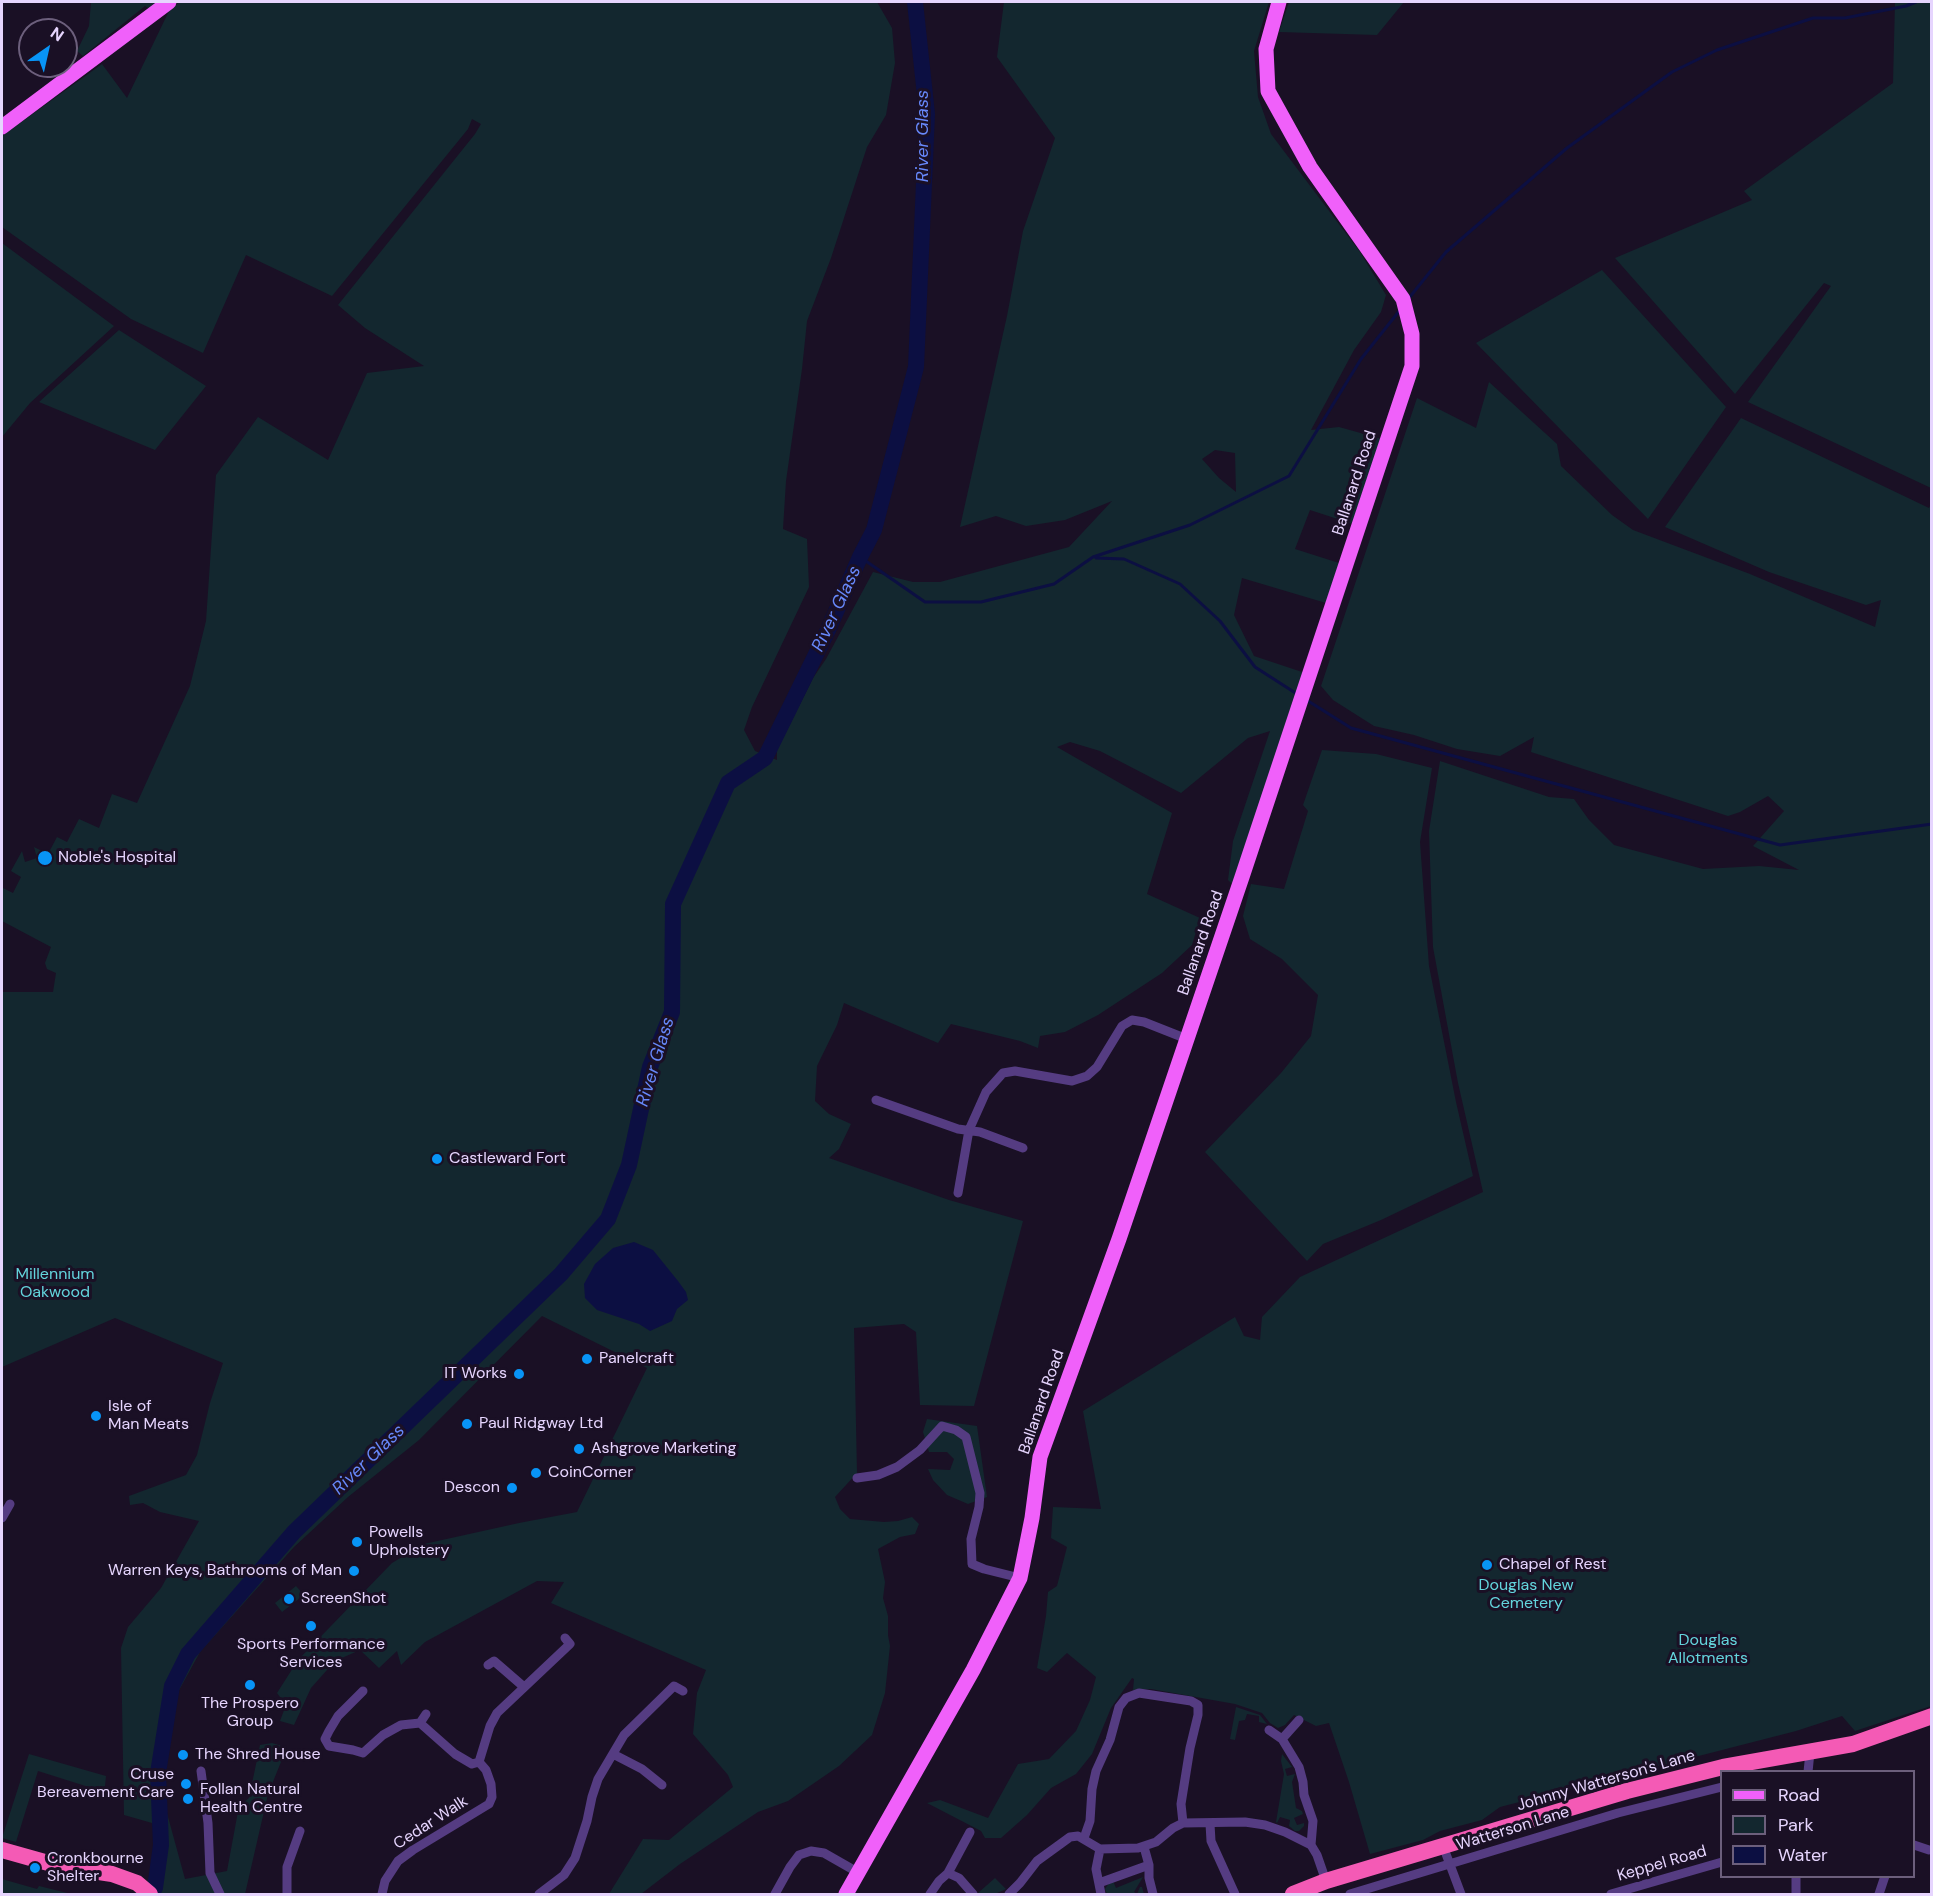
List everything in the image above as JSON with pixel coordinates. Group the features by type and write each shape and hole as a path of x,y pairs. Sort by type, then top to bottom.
{"highway":[{"name":"Johnny Watterson's Lane","path":"1293,1894 1326,1881 1628,1791 1696,1774 1853,1744 1932,1716"},
{"path":"2,1850 59,1866 103,1871 134,1881 146,1890"}],"main road":[{"path":"2,127 169,2"},
{"name":"Ballanard Road","path":"846,1894 973,1670 1020,1578 1032,1518 1040,1457 1119,1239 1303,698 1412,366 1412,334 1403,299 1310,166 1268,91 1266,49 1279,2"}],"street":[{"path":"958,1193 969,1130 986,1092 1003,1073 1015,1071 1072,1081 1087,1076 1097,1067 1122,1026 1132,1020 1144,1022 1187,1039"},
{"path":"876,1100 958,1129 980,1132 1023,1148"},
{"path":"857,1478 878,1475 911,1458 942,1426 956,1430 966,1437 980,1493 980,1507 971,1539 972,1564 1020,1578"},
{"path":"2,1518 10,1504"},
{"path":"363,1691 339,1716 325,1739 329,1746 353,1749 362,1758 383,1735 401,1725 420,1723 455,1754 472,1764 479,1762 490,1726 497,1713 570,1644 565,1638"},
{"path":"493,1660 524,1687"},
{"path":"539,1894 564,1875 575,1858 598,1779 624,1736 674,1686 683,1691"},
{"path":"1084,1838 1090,1821 1092,1789 1096,1771 1110,1740 1119,1707 1126,1698 1133,1694 1191,1701 1198,1705 1181,1804 1183,1823"},
{"path":"420,1723 426,1714"},
{"path":"1282,1739 1299,1720"},
{"path":"1269,1730 1282,1739 1299,1767 1304,1796 1312,1821 1311,1845"},
{"path":"1808,1770 1810,1752"},
{"path":"613,1754 642,1768 662,1785"},
{"name":"Cedar Walk","path":"382,1894 385,1881 398,1861 489,1804 492,1797 491,1784 486,1770 479,1762"},
{"path":"201,1771 208,1823 210,1873 219,1894"},
{"name":"Watterson Lane","path":"1350,1894 1618,1813 1720,1788"},
{"path":"1009,1894 1042,1856 1070,1837 1084,1838 1100,1849 1144,1847 1156,1842 1183,1823 1245,1822 1265,1825 1285,1832 1311,1845 1326,1881"},
{"path":"1210,1824 1211,1841 1236,1890"},
{"path":"287,1894 287,1867 300,1829"},
{"path":"930,1894 948,1873 970,1832"},
{"path":"1443,1846 1461,1894"},
{"path":"1144,1847 1153,1894"},
{"path":"1100,1849 1096,1869 1101,1894"},
{"path":"775,1894 799,1855 811,1851 824,1853 859,1873"},
{"name":"Keppel Road","path":"1611,1894 1720,1863"},
{"path":"1099,1883 1149,1865"},
{"path":"948,1873 959,1878 973,1894"},
{"path":"1796,1878 1796,1894"},
{"path":"1879,1894 1884,1878"}],"green space":[{"path":"91,2 163,2 150,9 145,6 83,56 78,49 89,26"},
{"name":"Millennium Oakwood","path":"179,2 877,2 892,28 895,63 886,115 867,147 831,258 807,321 786,481 783,529 807,539 809,587 752,707 744,730 755,751 777,760 777,750 813,678 826,659 873,572 913,582 940,582 1069,547 1112,501 1065,520 1026,526 996,516 960,527 1007,316 1023,231 1055,138 997,57 1004,2 1269,2 1254,51 1258,97 1271,134 1360,252 1386,295 1381,312 1354,350 1311,430 1339,427 1382,439 1353,524 1310,510 1295,549 1339,563 1326,603 1242,578 1234,615 1254,656 1305,673 1232,884 1228,880 1233,841 1270,731 1248,738 1181,793 1100,751 1070,742 1057,747 1172,813 1147,894 1200,918 1192,945 1162,973 1098,1015 1065,1032 1040,1036 1038,1048 1020,1041 951,1024 938,1043 844,1003 837,1025 817,1066 815,1101 829,1114 851,1124 839,1149 829,1158 949,1200 1023,1221 974,1406 920,1405 916,1332 904,1324 854,1328 857,1473 835,1497 840,1509 850,1519 884,1522 912,1517 919,1524 915,1534 900,1537 878,1549 885,1582 883,1598 888,1616 890,1646 885,1693 872,1735 839,1766 788,1801 758,1812 680,1864 641,1894 609,1894 643,1839 669,1840 733,1787 728,1775 693,1734 697,1693 706,1670 551,1603 564,1582 537,1581 425,1642 401,1665 397,1651 379,1668 360,1650 335,1661 311,1688 294,1725 280,1721 286,1705 277,1693 298,1660 392,1563 424,1544 577,1512 647,1368 542,1316 419,1440 348,1497 294,1547 200,1652 177,1694 159,1784 185,1879 227,1871 239,1806 249,1798 260,1745 272,1743 282,1746 283,1757 268,1794 245,1894 157,1894 147,1882 153,1867 155,1836 152,1823 124,1815 121,1648 128,1627 161,1588 199,1521 160,1512 143,1503 130,1505 129,1496 186,1475 197,1455 223,1363 115,1318 2,1367 2,992 53,992 56,973 47,969 45,963 51,947 2,921 2,890 3,888 13,893 21,877 11,871 22,851 25,862 37,858 34,847 48,854 57,837 67,842 79,819 99,828 112,794 137,803 190,686 206,621 216,475 258,417 328,460 367,373 424,366 365,328 338,305 481,124 472,119 468,129 332,296 246,255 203,353 131,319 2,227 2,136 102,64 127,98 169,11","holes":["1215,450 1235,453 1236,492 1202,459"]},
{"path":"1289,2 1404,2 1377,35 1279,32"},
{"path":"1895,2 1931,2 1931,488 1748,402 1831,286 1824,283 1735,394 1615,258 1752,200 1744,191 1893,83"},
{"path":"2,243 114,326 30,403 2,437"},
{"path":"1602,270 1726,407 1648,519 1476,343"},
{"path":"119,330 206,386 155,450 39,402"},
{"path":"1489,382 1557,444 1561,466 1612,515 1633,530 1750,574 1875,627 1881,600 1866,605 1769,572 1665,527 1741,418 1929,508 1931,504 1931,1706 1855,1731 1842,1716 1796,1731 1500,1807 1482,1820 1440,1831 1423,1840 1370,1854 1329,1723 1316,1726 1294,1715 1285,1725 1278,1728 1270,1723 1262,1713 1235,1704 1151,1689 1133,1690 1134,1679 1132,1678 1111,1708 1092,1754 1076,1774 1051,1788 1027,1815 1001,1838 985,1838 981,1831 927,1803 940,1800 988,1818 1018,1764 1049,1759 1076,1731 1090,1700 1096,1677 1067,1653 1047,1672 1037,1668 1048,1592 1057,1586 1067,1547 1051,1538 1053,1507 1101,1509 1083,1411 1235,1317 1244,1336 1260,1340 1262,1317 1300,1277 1483,1192 1458,1083 1433,947 1429,831 1440,761 1549,797 1574,799 1589,820 1614,845 1703,869 1759,866 1799,870 1753,846 1784,811 1768,796 1728,816 1531,752 1534,737 1500,756 1457,749 1414,735 1374,726 1333,700 1321,686 1417,398 1476,428"},
{"path":"1322,750 1376,754 1432,768 1420,842 1429,966 1473,1176 1381,1220 1323,1244 1307,1261 1205,1152 1281,1073 1311,1036 1318,995 1282,959 1250,939 1243,916 1251,884 1284,889 1308,811 1303,805"},
{"path":"927,1419 977,1426 987,1497 968,1504 947,1495 933,1480 928,1469 950,1470 954,1459 947,1452 929,1452 923,1432"},
{"name":"ScreenShot","path":"296,1586 304,1595 282,1612 275,1603"},
{"path":"1236,1707 1260,1715 1267,1724 1259,1722 1259,1716 1247,1714 1245,1720 1239,1721 1235,1740 1230,1739"},
{"path":"29,1754 106,1776 105,1786 95,1789 38,1771 16,1842 2,1838"},
{"path":"1282,1754 1292,1767 1285,1769 1287,1776 1295,1774 1292,1782 1296,1808 1303,1814 1294,1818 1297,1825 1304,1823 1299,1831 1289,1826 1290,1820 1280,1817 1276,1822 1284,1774"},
{"path":"1143,1877 1134,1892 1137,1894 1108,1894 1105,1889 1113,1881 1116,1888"},
{"path":"995,1878 1006,1889 995,1894 978,1893"},
{"path":"2,1879 37,1889 39,1886 71,1894 2,1894"},
{"path":"1140,1887 1142,1887 1144,1894 1137,1894"}],"water":[{"path":"634,1242 653,1250 686,1292 688,1300 677,1309 672,1321 650,1331 639,1324 597,1310 585,1298 584,1284 595,1264 613,1248"}],"waterway":[{"name":"River Glass","path":"150,1894 155,1888 161,1845 158,1773 172,1686 188,1654 294,1532 561,1274 608,1219 629,1165 650,1067 672,1012 673,904 728,783 765,758 874,530 916,367 927,114 915,2"},
{"path":"1409,298 1446,252 1567,148 1672,72 1717,50 1813,18 1845,18 1916,2"},
{"path":"860,557 925,602 981,602 1054,584 1093,557 1190,525 1289,476 1361,359 1400,310"},
{"path":"1096,558 1124,559 1180,584 1220,621 1255,667 1297,694"},
{"path":"1305,699 1351,728 1780,845 1932,824"}],"place":[{"name":"Noble's Hospital","path":"45,858"},
{"name":"Castleward Fort","path":"437,1159"},
{"name":"Panelcraft","path":"587,1359"},
{"name":"IT Works","path":"519,1374"},
{"name":"Isle of Man Meats","path":"96,1416"},
{"name":"Paul Ridgway Ltd","path":"467,1424"},
{"name":"Ashgrove Marketing","path":"579,1449"},
{"name":"CoinCorner","path":"536,1473"},
{"name":"Descon","path":"512,1488"},
{"name":"Powells Upholstery","path":"357,1542"},
{"name":"Chapel of Rest","path":"1487,1565"},
{"name":"Warren Keys, Bathrooms of Man","path":"354,1571"},
{"name":"ScreenShot","path":"289,1599"},
{"name":"Sports Performance Services","path":"311,1626"},
{"name":"The Prospero Group","path":"250,1685"},
{"name":"The Shred House","path":"183,1755"},
{"name":"Cruse Bereavement Care","path":"186,1784"},
{"name":"Follan Natural Health Centre","path":"188,1799"},
{"name":"Cronkbourne Shelter","path":"35,1868"}],"park label":[{"name":"Douglas New Cemetery","path":"1526,1595"},
{"name":"Douglas Allotments","path":"1708,1650"}]}
